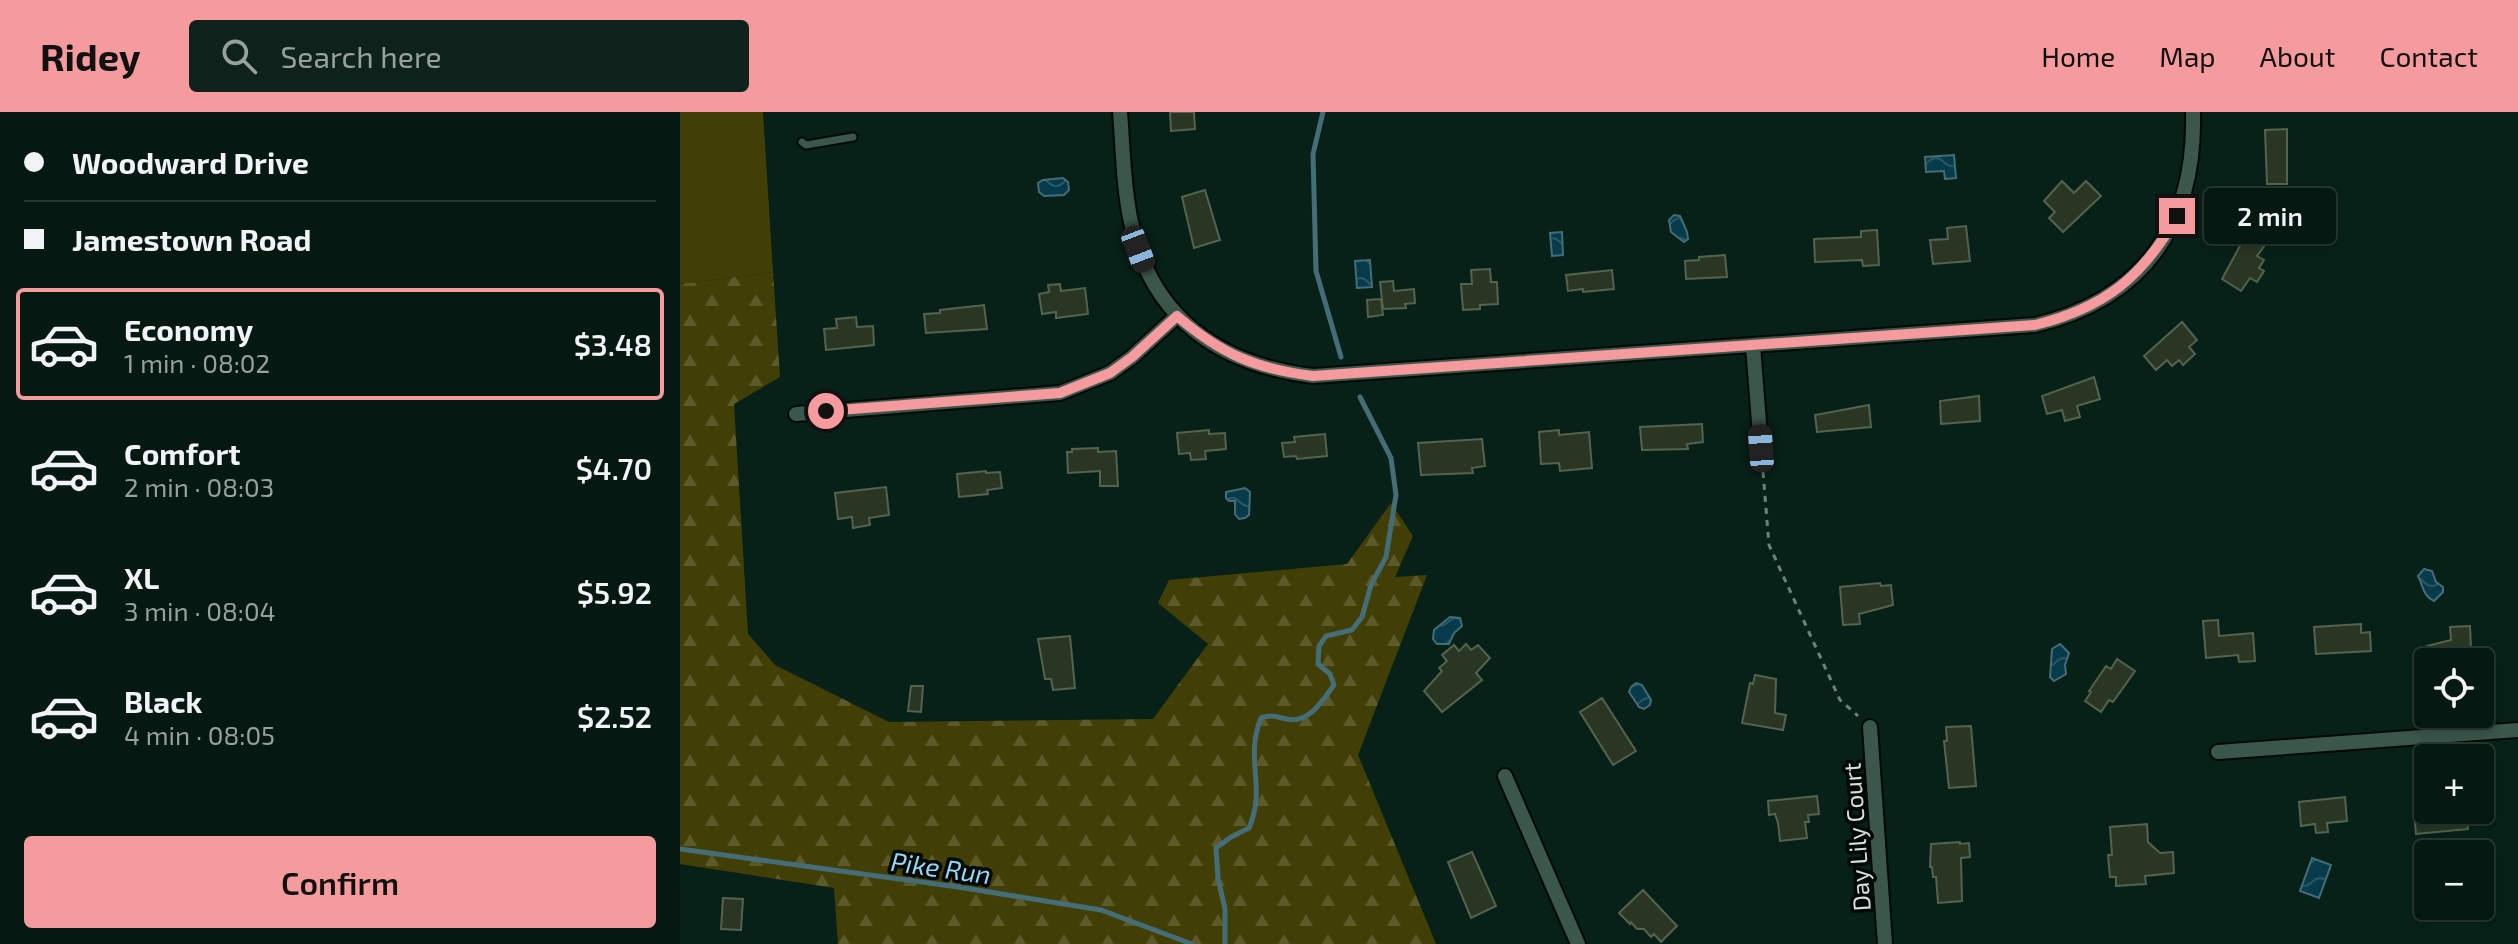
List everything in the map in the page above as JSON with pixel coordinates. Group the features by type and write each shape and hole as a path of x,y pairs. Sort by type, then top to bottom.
{"street":[{"path":"1120,112 1131,222 1147,272 1177,316 1200,336 1242,360 1265,369 1313,376 2035,325 2086,309 2109,296 2146,264 2177,216 2186,193 2191,166 2193,112"},
{"path":"796,414 1060,393 1110,373 1177,316"},
{"path":"1753,346 1761,448"},
{"name":"Day Lily Court","path":"1870,727 1885,944"},
{"path":"2218,752 2518,730"},
{"path":"1505,776 1578,944"}],"lane":[{"path":"802,142 806,145 853,137"}],"path":[{"path":"1761,448 1769,545 1840,700 1870,727"}],"green space":[{"path":"680,112 763,112 773,272 680,284"},
{"path":"773,272 780,377 734,404 748,634 775,665 889,722 1153,719 1208,644 1158,603 1169,580 1347,564 1391,503 1413,536 1395,577 1427,575 1358,755 1436,944 838,944 834,888 680,864 680,284"}],"water":[{"path":"1954,155 1956,178 1945,179 1944,171 1926,172 1925,157"},
{"path":"1063,178 1068,182 1069,190 1064,195 1044,196 1039,192 1038,183 1043,180"},
{"path":"1674,215 1680,216 1687,232 1688,239 1684,242 1671,232 1669,220"},
{"path":"1562,232 1563,255 1552,256 1550,233"},
{"path":"1370,260 1372,287 1357,288 1355,261"},
{"path":"1245,488 1250,492 1249,515 1239,519 1235,514 1235,501 1226,498 1226,492"},
{"path":"2424,569 2432,571 2436,582 2443,587 2443,592 2434,601 2425,593 2418,576"},
{"path":"1450,617 1460,618 1462,626 1449,644 1437,644 1433,639 1434,630"},
{"path":"2060,644 2069,653 2066,674 2054,681 2050,677 2052,649"},
{"path":"1636,683 1642,685 1651,700 1644,709 1639,707 1629,692"},
{"path":"2312,858 2331,865 2319,898 2300,891"}],"building":[{"path":"1170,112 1194,112 1195,129 1171,131"},
{"path":"2287,129 2287,184 2267,184 2265,130"},
{"path":"2062,181 2074,193 2086,181 2101,196 2063,232 2049,218 2055,212 2044,201"},
{"path":"1205,190 1220,240 1194,248 1182,197"},
{"path":"1966,226 1970,261 1933,264 1930,240 1948,239 1947,228"},
{"path":"1877,230 1879,265 1863,266 1862,260 1815,262 1814,239 1861,237 1861,231"},
{"path":"2247,233 2265,245 2257,256 2264,260 2259,268 2264,271 2257,282 2250,278 2241,291 2222,279"},
{"path":"1725,255 1727,277 1686,279 1685,261"},
{"path":"1490,269 1491,282 1497,282 1498,304 1463,310 1461,284 1472,284 1471,270"},
{"path":"1612,270 1614,289 1568,291 1566,275"},
{"path":"1393,281 1394,291 1414,289 1415,303 1405,304 1406,308 1383,309 1380,282"},
{"path":"1060,284 1061,291 1085,288 1088,314 1056,318 1056,312 1042,314 1039,294 1049,292 1048,285"},
{"path":"1381,299 1383,315 1368,317 1367,300"},
{"path":"984,305 987,329 926,333 924,314"},
{"path":"856,317 857,327 873,326 874,345 826,350 824,329 837,328 836,319"},
{"path":"2182,322 2197,340 2189,347 2195,354 2183,365 2179,360 2172,366 2167,360 2156,370 2144,356"},
{"path":"2094,377 2100,399 2077,406 2080,417 2065,421 2062,410 2047,414 2042,396"},
{"path":"1979,396 1980,421 1941,424 1940,401"},
{"path":"1869,405 1871,427 1817,432 1815,415"},
{"path":"1702,424 1703,442 1687,444 1688,449 1642,450 1640,427"},
{"path":"1209,430 1209,434 1225,433 1226,449 1205,451 1206,459 1191,460 1190,453 1179,454 1177,433"},
{"path":"1559,430 1559,435 1589,432 1592,468 1560,471 1559,463 1541,464 1539,432"},
{"path":"1325,434 1327,456 1284,457 1282,443 1295,442 1294,437"},
{"path":"1482,439 1485,466 1472,468 1473,473 1421,475 1418,443"},
{"path":"1098,448 1098,452 1116,451 1118,486 1100,486 1100,471 1068,473 1067,452"},
{"path":"1000,472 1002,488 987,490 988,494 959,497 957,474"},
{"path":"886,487 889,515 869,518 870,525 853,528 852,517 838,519 835,493"},
{"path":"1880,583 1881,586 1891,585 1893,605 1859,614 1860,624 1843,625 1840,587"},
{"path":"2218,620 2219,636 2253,633 2255,661 2239,662 2238,655 2206,658 2203,621"},
{"path":"2361,624 2361,633 2370,632 2371,651 2316,654 2314,627"},
{"path":"2470,626 2471,648 2427,648 2451,640 2450,627"},
{"path":"1070,636 1075,688 1053,690 1051,679 1045,679 1038,639"},
{"path":"1466,644 1471,650 1478,645 1490,658 1476,673 1482,680 1442,712 1424,691 1447,661 1442,655 1454,645 1459,651"},
{"path":"2117,659 2135,671 2113,702 2109,700 2101,712 2085,701 2106,666 2111,669"},
{"path":"1755,675 1776,679 1775,713 1786,715 1783,730 1742,723 1750,683 1753,684"},
{"path":"911,686 923,686 921,712 908,711"},
{"path":"1602,698 1636,751 1613,765 1580,712"},
{"path":"1971,726 1976,786 1949,788 1944,741 1947,741 1946,727"},
{"path":"1817,796 1819,814 1808,815 1809,822 1805,822 1807,838 1780,841 1778,823 1775,814 1769,815 1768,801"},
{"path":"2345,797 2347,821 2327,823 2328,832 2316,833 2315,824 2301,826 2299,802"},
{"path":"2147,824 2148,842 2160,853 2173,852 2174,873 2145,876 2146,884 2116,886 2116,877 2110,877 2110,827"},
{"path":"2415,824 2468,824 2468,829 2416,834"},
{"path":"1969,843 1970,857 1961,858 1962,901 1938,903 1936,877 1933,877 1930,867 1931,844"},
{"path":"1472,852 1496,906 1471,918 1448,862"},
{"path":"1643,890 1677,926 1661,942 1654,934 1651,937 1644,929 1637,929 1619,913"},
{"path":"723,898 743,899 741,930 721,929"}],"waterway":[{"path":"1323,112 1313,154 1316,271 1341,357"},
{"path":"1225,944 1225,909 1218,878 1216,848 1249,828 1256,799 1254,747 1261,718 1272,716 1295,720 1315,710 1334,685 1330,674 1318,664 1319,646 1326,636 1352,630 1362,617 1371,585 1386,557 1396,495 1391,458 1360,397"},
{"name":"Pike Run","path":"680,849 1101,910 1192,944"}],"route":[{"path":"826,411 1060,393 1110,373 1177,316 1200,336 1242,360 1265,369 1313,376 2035,325 2086,309 2129,281 2146,264 2177,216"}]}
